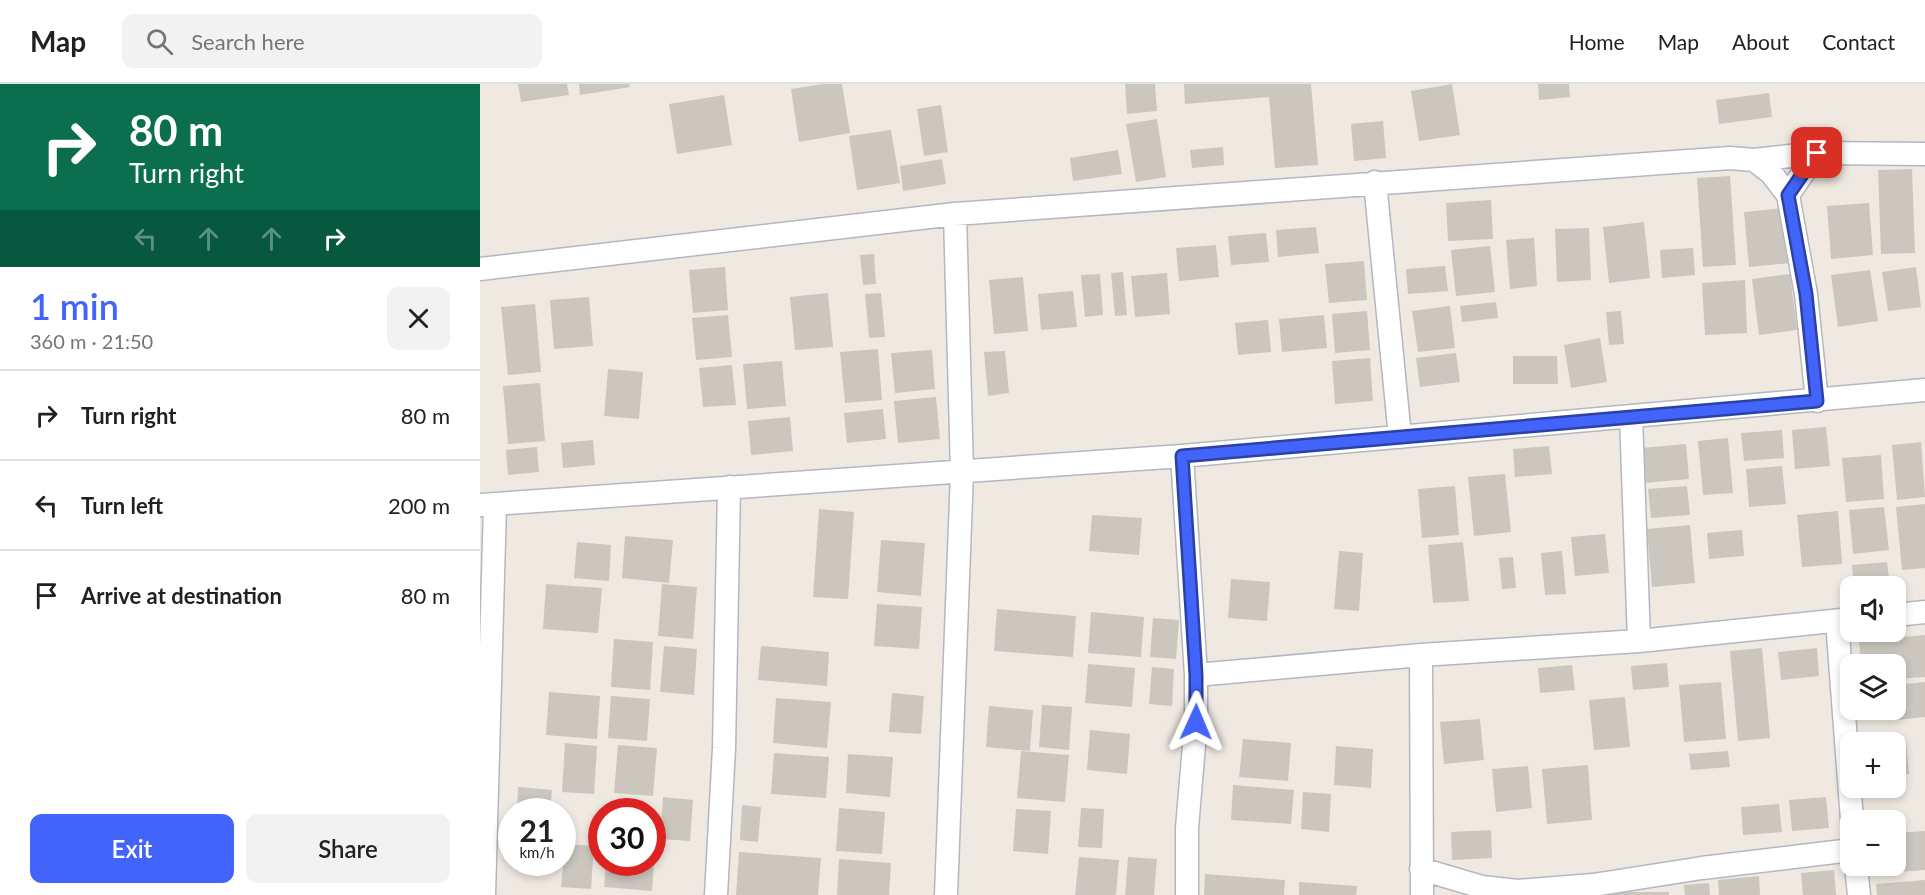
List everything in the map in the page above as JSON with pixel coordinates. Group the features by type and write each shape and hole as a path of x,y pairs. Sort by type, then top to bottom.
{"street":[{"path":"484,265 955,214 1730,158 1754,160 1817,153 1925,154"},
{"path":"1788,195 1817,153"},
{"path":"1754,160 1771,173 1788,195 1806,294 1817,401"},
{"path":"1375,182 1400,437"},
{"path":"946,895 962,472 955,214"},
{"path":"484,895 487,505 1182,456 1925,390"},
{"path":"1630,416 1640,641"},
{"path":"1182,456 1196,675 1195,733 1187,828 1187,895"},
{"path":"716,895 724,748 729,487"},
{"path":"1906,614 1925,612"},
{"path":"1196,675 1640,641 1840,620"},
{"path":"1845,642 1852,810"},
{"path":"1421,656 1422,895"},
{"path":"1421,869 1482,887 1517,891 1593,885 1702,868 1840,851"},
{"path":"1857,876 1859,895"}],"building":[{"path":"518,84 567,84 569,95 521,102"},
{"path":"579,84 629,84 630,87 580,95"},
{"path":"823,84 842,84 850,133 799,142 791,89"},
{"path":"1125,84 1155,84 1157,111 1127,114"},
{"path":"1184,84 1311,84 1318,165 1275,168 1269,97 1185,104"},
{"path":"1452,84 1460,135 1419,141 1411,91"},
{"path":"1538,84 1569,84 1570,97 1539,100"},
{"path":"1769,93 1772,117 1719,124 1716,100"},
{"path":"724,95 732,145 677,154 669,104"},
{"path":"941,105 948,152 924,156 917,109"},
{"path":"1157,119 1166,177 1136,182 1126,124"},
{"path":"1383,121 1386,158 1354,161 1351,124"},
{"path":"891,130 900,183 857,190 849,136"},
{"path":"1223,147 1224,165 1192,168 1190,150"},
{"path":"1118,150 1122,174 1073,181 1070,158"},
{"path":"942,159 946,184 903,191 900,166"},
{"path":"1912,169 1915,253 1881,254 1878,170"},
{"path":"1730,176 1736,265 1703,267 1697,178"},
{"path":"1491,200 1493,239 1448,241 1446,203"},
{"path":"1869,203 1873,255 1831,259 1827,206"},
{"path":"1784,208 1790,263 1749,267 1744,212"},
{"path":"1644,222 1650,278 1609,283 1603,227"},
{"path":"1316,227 1319,253 1278,257 1276,230"},
{"path":"1589,228 1591,280 1557,282 1555,229"},
{"path":"1266,233 1269,262 1231,265 1228,236"},
{"path":"1534,238 1537,286 1510,289 1506,240"},
{"path":"1216,245 1219,277 1179,281 1176,248"},
{"path":"1490,246 1495,292 1456,296 1451,250"},
{"path":"1693,248 1695,275 1662,278 1660,250"},
{"path":"874,254 876,284 863,285 860,255"},
{"path":"1364,261 1367,300 1329,303 1325,264"},
{"path":"1445,266 1448,291 1408,294 1406,269"},
{"path":"725,267 728,310 693,313 689,270"},
{"path":"1916,267 1921,307 1888,311 1882,272"},
{"path":"1870,270 1878,321 1838,327 1831,275"},
{"path":"1123,272 1127,315 1115,316 1111,273"},
{"path":"1167,273 1170,314 1135,317 1131,276"},
{"path":"1100,274 1103,315 1085,317 1081,275"},
{"path":"1790,274 1797,330 1759,335 1752,279"},
{"path":"1023,277 1028,331 994,334 989,280"},
{"path":"1745,280 1747,333 1705,335 1702,283"},
{"path":"1073,291 1077,327 1041,330 1038,294"},
{"path":"828,293 833,347 795,350 790,297"},
{"path":"881,293 885,337 869,338 865,294"},
{"path":"589,297 593,346 554,349 550,300"},
{"path":"1496,302 1498,318 1462,322 1460,306"},
{"path":"535,304 541,372 508,375 501,307"},
{"path":"1450,306 1455,348 1418,352 1412,311"},
{"path":"1367,311 1370,350 1335,353 1332,314"},
{"path":"1621,311 1624,344 1609,345 1606,312"},
{"path":"728,315 732,357 696,360 692,318"},
{"path":"1324,315 1327,348 1282,352 1279,319"},
{"path":"1268,320 1271,352 1238,355 1235,323"},
{"path":"1600,338 1607,382 1571,388 1564,345"},
{"path":"878,349 882,400 845,403 840,352"},
{"path":"932,350 935,389 895,393 891,353"},
{"path":"1005,351 1009,393 988,396 984,352"},
{"path":"1456,353 1460,382 1420,387 1416,358"},
{"path":"1513,356 1557,356 1558,384 1513,384"},
{"path":"1370,358 1373,401 1335,404 1332,361"},
{"path":"782,361 786,406 747,409 743,364"},
{"path":"732,365 736,405 703,407 699,368"},
{"path":"608,369 643,372 639,419 604,416"},
{"path":"540,383 545,441 508,444 503,386"},
{"path":"936,397 940,439 898,443 894,401"},
{"path":"883,409 886,439 847,443 844,413"},
{"path":"790,417 793,451 751,455 748,421"},
{"path":"1826,427 1830,466 1795,469 1792,430"},
{"path":"1782,430 1784,458 1744,461 1741,433"},
{"path":"1728,438 1733,493 1703,495 1698,441"},
{"path":"593,440 595,465 563,468 561,443"},
{"path":"1921,442 1925,497 1897,500 1892,445"},
{"path":"1686,444 1689,479 1644,483 1641,448"},
{"path":"1549,446 1552,474 1515,477 1513,449"},
{"path":"537,447 539,472 508,475 506,450"},
{"path":"1881,455 1884,499 1846,502 1842,458"},
{"path":"1782,466 1786,504 1749,507 1746,469"},
{"path":"1505,474 1511,532 1474,536 1468,477"},
{"path":"1455,486 1459,535 1422,538 1418,489"},
{"path":"1687,486 1690,515 1651,518 1648,489"},
{"path":"1925,504 1925,568 1902,570 1896,507"},
{"path":"1884,507 1889,550 1853,554 1849,510"},
{"path":"819,509 854,512 848,599 813,597"},
{"path":"1838,511 1842,564 1802,567 1797,515"},
{"path":"1092,515 1142,518 1139,555 1089,551"},
{"path":"1690,525 1695,583 1652,587 1647,529"},
{"path":"1742,530 1744,556 1709,559 1707,533"},
{"path":"1605,534 1609,573 1575,576 1571,537"},
{"path":"625,536 673,540 669,583 622,578"},
{"path":"881,540 925,543 921,596 877,592"},
{"path":"577,542 611,545 609,581 574,578"},
{"path":"1463,542 1469,601 1433,603 1428,545"},
{"path":"1339,551 1363,553 1359,611 1334,609"},
{"path":"1562,551 1566,594 1545,595 1541,553"},
{"path":"1513,557 1516,588 1502,589 1499,558"},
{"path":"1887,562 1889,576 1853,576 1852,565"},
{"path":"1231,579 1270,582 1267,621 1228,618"},
{"path":"546,584 602,588 598,633 543,629"},
{"path":"662,584 697,587 693,639 658,636"},
{"path":"877,604 922,607 919,649 874,646"},
{"path":"997,609 1076,616 1073,657 994,651"},
{"path":"1091,612 1144,617 1141,657 1088,653"},
{"path":"1153,618 1179,620 1176,659 1150,657"},
{"path":"1925,635 1925,677 1906,678 1906,654 1860,654 1859,642 1906,642 1906,637"},
{"path":"614,639 653,642 650,690 611,687"},
{"path":"664,646 697,649 694,695 660,692"},
{"path":"761,646 829,652 827,686 758,680"},
{"path":"1762,648 1770,738 1738,741 1730,651"},
{"path":"1817,648 1819,676 1781,680 1778,652"},
{"path":"1667,663 1669,687 1633,690 1631,666"},
{"path":"1088,664 1135,668 1132,707 1085,703"},
{"path":"1572,665 1575,690 1540,693 1538,668"},
{"path":"1152,667 1174,669 1172,706 1149,704"},
{"path":"1721,682 1726,739 1684,742 1679,685"},
{"path":"1925,682 1925,717 1906,719 1906,684"},
{"path":"549,692 600,696 597,739 546,735"},
{"path":"892,693 924,696 921,734 889,732"},
{"path":"611,696 650,699 647,741 608,738"},
{"path":"1625,697 1630,747 1594,750 1589,700"},
{"path":"776,698 831,702 827,748 773,743"},
{"path":"1042,705 1072,707 1069,750 1039,747"},
{"path":"989,706 1033,710 1030,751 986,747"},
{"path":"1480,719 1484,760 1444,764 1440,722"},
{"path":"1090,730 1130,734 1127,774 1087,770"},
{"path":"1243,739 1291,743 1288,781 1239,777"},
{"path":"1906,739 1909,774 1906,774"},
{"path":"565,743 597,746 594,794 562,792"},
{"path":"618,745 657,748 653,796 614,793"},
{"path":"1336,746 1373,749 1371,788 1334,785"},
{"path":"1021,751 1069,755 1065,802 1017,798"},
{"path":"1728,751 1730,767 1691,770 1689,754"},
{"path":"774,753 829,757 826,798 771,794"},
{"path":"848,754 893,757 890,797 846,793"},
{"path":"1588,765 1592,820 1547,824 1542,769"},
{"path":"1528,766 1532,808 1496,812 1492,769"},
{"path":"1233,785 1294,790 1291,824 1231,820"},
{"path":"518,787 552,790 551,798 518,798"},
{"path":"1303,792 1331,794 1329,832 1301,829"},
{"path":"663,797 693,800 690,841 666,839 666,798"},
{"path":"1826,797 1829,828 1792,831 1789,800"},
{"path":"1779,804 1782,832 1743,835 1741,807"},
{"path":"742,805 761,807 758,842 740,840"},
{"path":"839,808 885,812 882,854 836,851"},
{"path":"1081,808 1104,809 1102,848 1078,847"},
{"path":"1016,809 1051,811 1048,854 1013,851"},
{"path":"1491,830 1492,858 1452,860 1451,832"},
{"path":"1925,831 1925,870 1906,872 1906,832"},
{"path":"576,845 588,846 588,876 592,876 591,889 561,887 562,876 576,876"},
{"path":"739,852 821,858 818,895 736,895"},
{"path":"1079,857 1119,860 1116,895 1075,895"},
{"path":"1128,857 1157,859 1154,895 1125,895"},
{"path":"839,859 891,863 889,895 837,895"},
{"path":"1834,870 1836,895 1803,895 1801,873"},
{"path":"1205,874 1285,880 1284,895 1204,895"},
{"path":"605,876 653,876 652,891 604,887"},
{"path":"1759,876 1760,895 1719,895 1718,880"},
{"path":"1925,880 1925,895 1877,895 1876,884"},
{"path":"1299,882 1357,886 1356,895 1299,895"},
{"path":"1709,883 1710,895 1685,895 1684,885"},
{"path":"1596,892 1669,892 1669,895 1596,895"}],"route":[{"path":"1196,722 1196,675 1182,456 1817,401 1806,294 1788,195 1817,153"}]}
